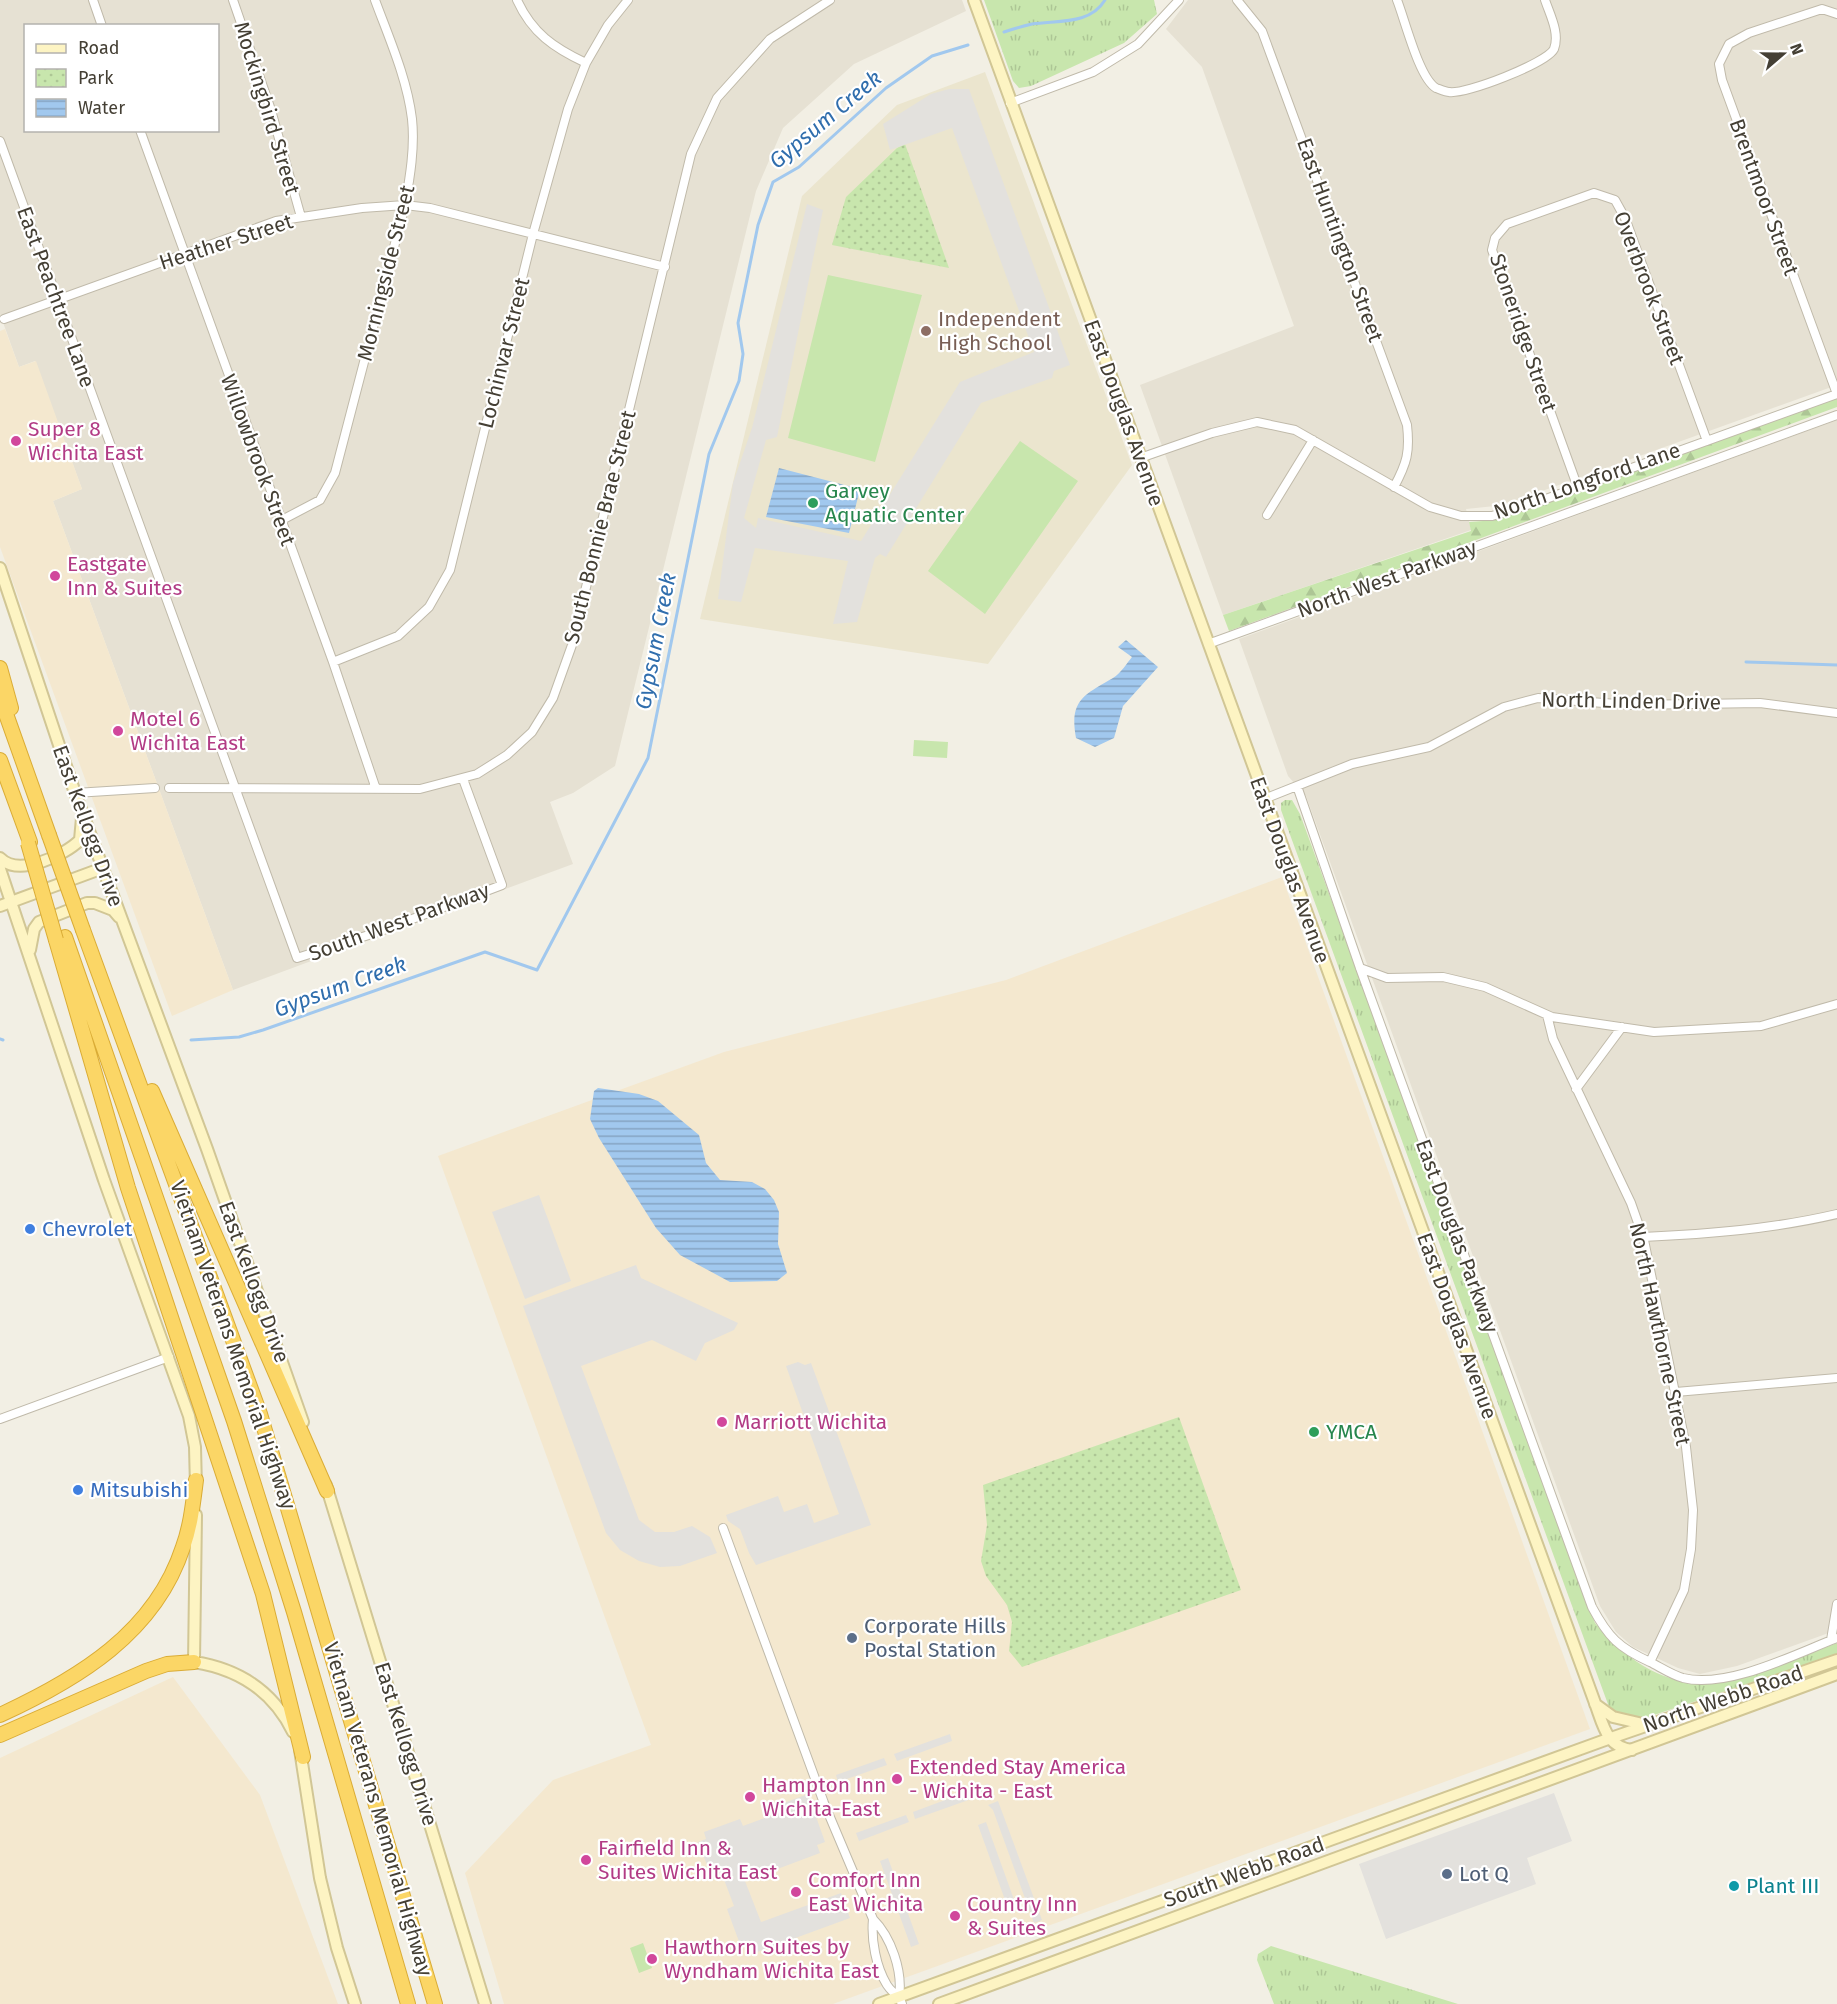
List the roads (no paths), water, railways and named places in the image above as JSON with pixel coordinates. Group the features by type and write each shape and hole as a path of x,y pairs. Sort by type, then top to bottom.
{"highway":[{"path":"0,668 34,791"},
{"name":"Vietnam Veterans Memorial Highway","path":"0,697 260,1414 315,1593 435,2004"},
{"name":"Vietnam Veterans Memorial Highway","path":"0,760 60,939 234,1421 294,1612 408,2004"},
{"path":"60,939 128,1188 263,1594 303,1757"},
{"path":"94,960 327,1491"},
{"path":"0,1715 51,1690 98,1661 143,1619 165,1588 183,1549 196,1480"},
{"path":"0,1735 146,1671 167,1664 194,1662"}],"main road":[{"name":"East Douglas Avenue","path":"974,0 1608,1739"},
{"name":"East Kellogg Drive","path":"0,568 81,811 327,1491 485,2004"},
{"path":"0,858 6,863 20,866 70,849 81,835 81,811"},
{"path":"0,906 103,868"},
{"path":"0,869 104,1180 189,1416 196,1480 194,1662 233,1672 265,1693 289,1724 303,1757 320,1878 337,1948 356,2004"},
{"path":"30,954 34,929 46,918 95,903 113,910 122,920"},
{"name":"North Webb Road","path":"1608,1739 1837,1660"},
{"name":"North Webb Road","path":"1632,1750 1837,1674"},
{"path":"1595,1703 1624,1721 1649,1725"},
{"path":"1588,1766 1606,1745 1608,1739 1622,1749 1632,1750"},
{"name":"South Webb Road","path":"879,2004 901,2000 1608,1739"},
{"name":"South Webb Road","path":"939,2004 1632,1750"},
{"path":"1277,1860 1283,1878"}],"street":[{"path":"93,0 101,24"},
{"name":"Mockingbird Street","path":"233,0 271,110 301,217"},
{"name":"Morningside Street","path":"280,521 320,500 335,473 405,205 411,168 412,118 401,72 375,0"},
{"path":"516,0 530,25 544,41 586,63"},
{"name":"Lochinvar Street","path":"333,662 398,636 429,607 450,570 533,234 568,110 586,63 608,26 628,0"},
{"name":"South Bonnie Brae Street","path":"169,788 420,789 477,774 507,755 532,732 553,698 572,645 600,518 691,154 717,98 770,39 830,0"},
{"path":"1010,103 1093,72 1138,44 1179,0"},
{"name":"East Huntington Street","path":"1237,0 1262,31 1407,425 1410,450 1394,487"},
{"path":"1397,0 1424,73 1434,87 1451,93 1504,76 1550,56 1554,48 1555,30 1545,0"},
{"name":"Brentmoor Street","path":"1837,14 1822,9 1749,33 1729,44 1719,64 1722,80 1837,394"},
{"name":"Willowbrook Street","path":"141,132 333,662 376,789"},
{"name":"East Peachtree Lane","path":"0,141 297,958"},
{"name":"Overbrook Street","path":"1549,207 1594,193 1614,200 1625,218 1707,441"},
{"name":"Heather Street","path":"4,319 276,221 362,208 405,205 430,208 664,267"},
{"name":"Stoneridge Street","path":"1549,207 1507,224 1495,237 1492,250 1578,488"},
{"name":"North Longford Lane","path":"1140,458 1212,433 1257,422 1295,430 1430,507 1461,516 1492,516 1578,488 1837,394"},
{"name":"North West Parkway","path":"1208,644 1837,415"},
{"path":"1267,515 1313,440"},
{"name":"North Linden Drive","path":"1264,799 1352,764 1429,747 1504,707 1538,698 1630,705 1760,703 1837,713"},
{"name":"South West Parkway","path":"297,958 378,932 502,885 463,779"},
{"name":"East Douglas Parkway","path":"1297,786 1360,968 1592,1607 1606,1633 1630,1653 1682,1678 1709,1681 1741,1673 1834,1639"},
{"path":"75,793 156,788"},
{"path":"1360,968 1387,978 1443,977 1485,987 1547,1015 1654,1032 1761,1026 1837,1004"},
{"name":"North Hawthorne Street","path":"1547,1015 1553,1039 1631,1203 1643,1237 1676,1392 1693,1510 1691,1549 1684,1590 1650,1662"},
{"path":"1576,1089 1622,1027"},
{"path":"1643,1237 1719,1234 1803,1222 1837,1214"},
{"path":"0,1419 169,1357"},
{"path":"1676,1392 1837,1378"},
{"path":"723,1528 824,1803 873,1919 884,1930 902,1980 901,2000"},
{"path":"1834,1639 1837,1604"},
{"path":"873,1919 871,1939 888,1985 901,2000"}],"water":[{"name":"Garvey Aquatic Center","path":"779,468 860,489 849,533 766,517"},
{"path":"1126,640 1158,667 1123,706 1114,738 1095,747 1076,738 1074,725 1077,707 1087,694 1119,673 1132,657 1118,647"},
{"path":"598,1088 639,1094 658,1101 699,1135 706,1163 720,1180 752,1182 765,1189 774,1200 779,1212 778,1244 787,1273 777,1281 730,1282 680,1255 656,1228 599,1138 590,1119 594,1091"}],"waterway":[{"name":"Gypsum Creek","path":"1004,32 1032,24 1082,18 1099,8 1105,0"},
{"name":"Gypsum Creek","path":"191,1040 239,1037 263,1030 485,952 537,970 648,758 709,454 739,381 743,354 738,323 758,225 773,182 799,167 886,88 932,56 968,45"},
{"path":"1746,662 1837,665"}],"place":[{"name":"Independent High School","path":"926,331"},
{"name":"Super 8 Wichita East","path":"16,441"},
{"name":"Garvey Aquatic Center","path":"813,503"},
{"name":"Eastgate Inn & Suites","path":"55,576"},
{"name":"Motel 6 Wichita East","path":"118,731"},
{"name":"Chevrolet","path":"30,1229"},
{"name":"Marriott Wichita","path":"722,1422"},
{"name":"YMCA","path":"1314,1432"},
{"name":"Mitsubishi","path":"78,1490"},
{"name":"Corporate Hills Postal Station","path":"852,1638"},
{"name":"Extended Stay America - Wichita - East","path":"897,1779"},
{"name":"Hampton Inn Wichita-East","path":"750,1797"},
{"name":"Fairfield Inn & Suites Wichita East","path":"586,1860"},
{"name":"Lot Q","path":"1447,1874"},
{"name":"Plant III","path":"1734,1886"},
{"name":"Comfort Inn East Wichita","path":"796,1892"},
{"name":"Country Inn & Suites","path":"955,1916"},
{"name":"Hawthorn Suites by Wyndham Wichita East","path":"652,1959"}]}
